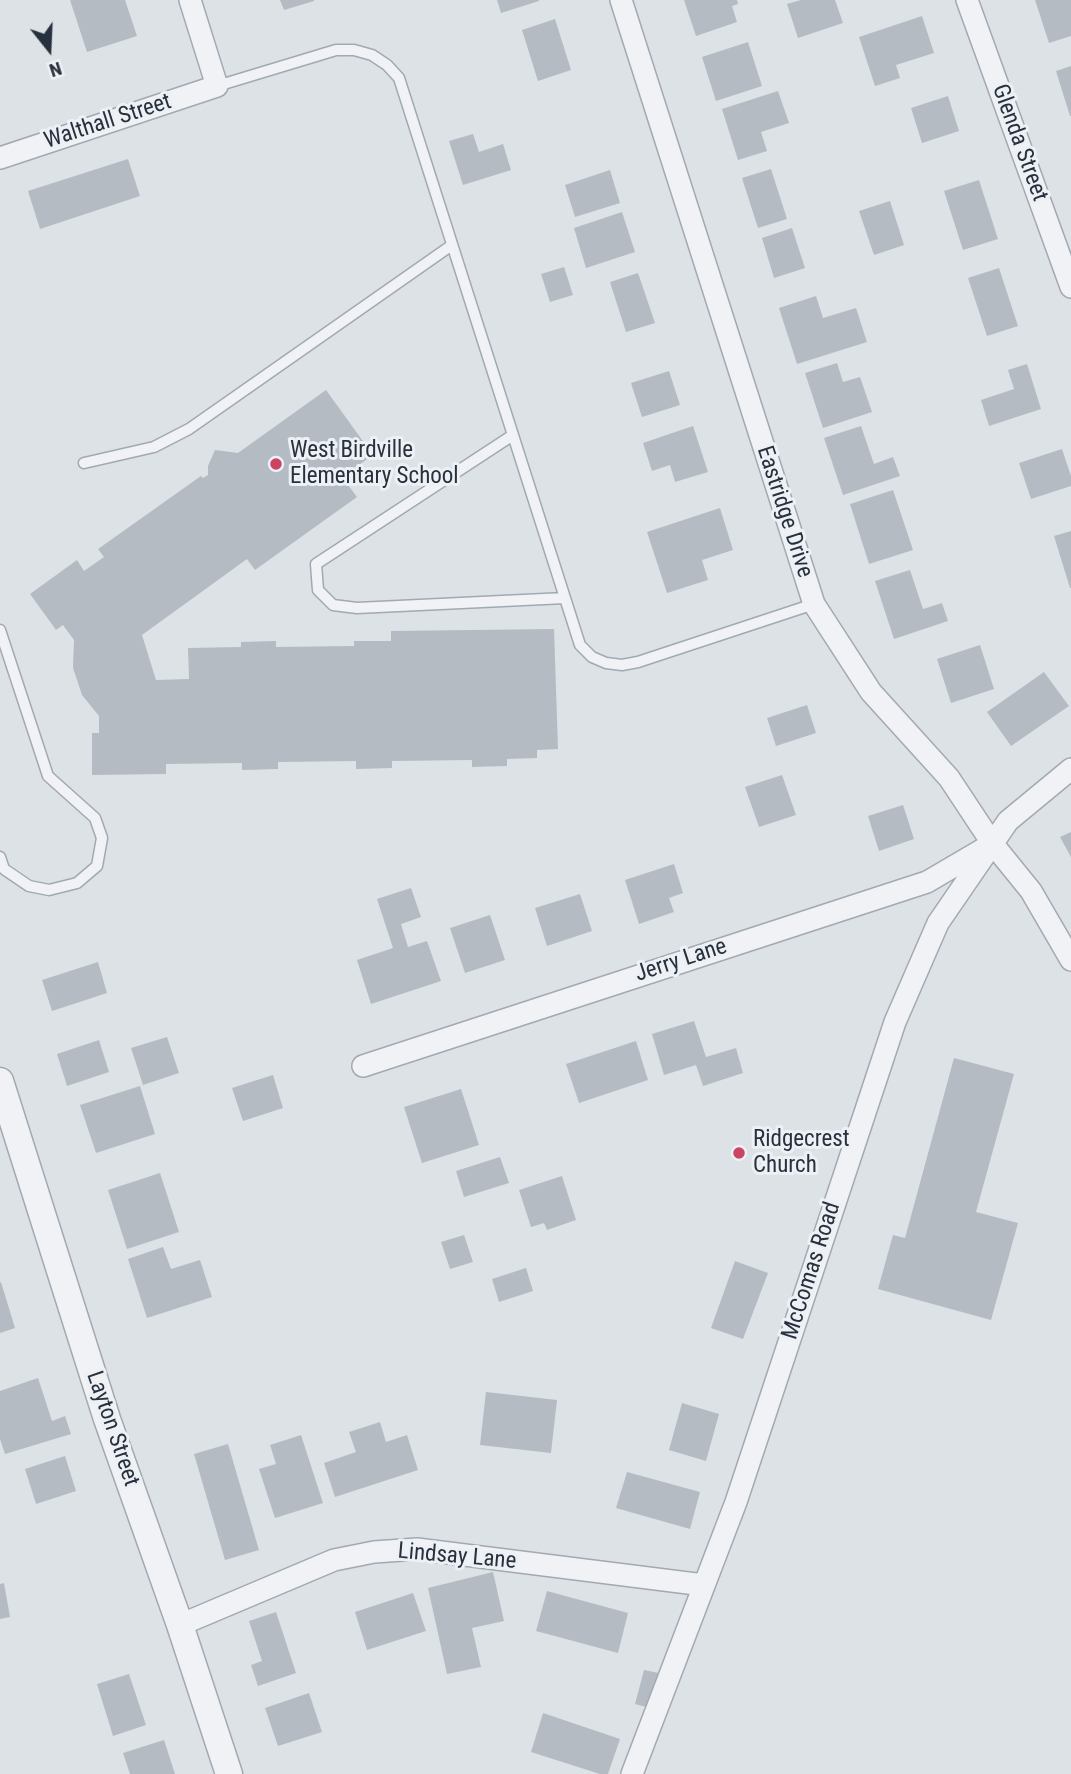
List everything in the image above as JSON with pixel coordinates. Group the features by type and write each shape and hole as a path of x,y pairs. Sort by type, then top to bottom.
{"street":[{"path":"190,0 216,86"},
{"name":"Eastridge Drive","path":"621,0 814,604 871,692 949,778 992,843 1031,891 1071,960"},
{"name":"Glenda Street","path":"967,0 1071,286"},
{"name":"Walthall Street","path":"0,158 216,86"},
{"name":"McComas Road","path":"632,1774 736,1502 895,1022 938,923 1008,821 1071,769"},
{"name":"Jerry Lane","path":"363,1066 928,882 992,843"},
{"name":"Layton Street","path":"0,1081 107,1419 229,1774"},
{"name":"Lindsay Lane","path":"180,1625 334,1560 374,1552 417,1549 704,1585"}],"lane":[{"path":"216,86 336,50 354,50 372,55 387,65 399,78 580,645 592,657 606,663 622,665 814,604"},
{"path":"84,463 154,447 189,429 452,245"},
{"path":"513,435 316,564 318,590 333,605 357,608 565,598"},
{"path":"0,631 48,776 95,818 102,838 97,866 77,883 49,890 29,886 1,865"}],"building":[{"path":"70,0 125,0 137,36 87,52"},
{"path":"280,0 314,0 314,1 284,10"},
{"path":"497,0 539,0 539,1 501,13"},
{"path":"684,0 737,0 738,4 732,6 737,22 696,36"},
{"path":"801,0 835,0 843,23 798,38 787,4"},
{"path":"1035,0 1071,0 1071,36 1049,43"},
{"path":"922,16 934,53 896,65 900,78 875,86 859,37"},
{"path":"555,19 571,70 538,81 522,30"},
{"path":"748,42 762,86 716,101 702,57"},
{"path":"1071,66 1071,116 1070,116 1056,71"},
{"path":"778,91 789,123 761,132 767,151 738,160 722,109"},
{"path":"948,96 959,131 922,143 911,108"},
{"path":"473,134 479,152 503,144 511,170 463,185 449,141"},
{"path":"128,159 140,196 40,229 28,191"},
{"path":"771,169 787,219 758,228 742,178"},
{"path":"610,170 620,203 575,217 565,185"},
{"path":"979,180 998,239 963,250 944,191"},
{"path":"890,201 904,245 874,255 859,211"},
{"path":"622,212 635,252 586,268 574,228"},
{"path":"792,228 805,268 774,278 762,238"},
{"path":"564,267 573,295 550,302 541,274"},
{"path":"999,268 1018,326 987,336 968,278"},
{"path":"638,273 655,323 626,332 610,282"},
{"path":"816,296 823,318 856,308 867,342 797,364 779,308"},
{"path":"837,363 843,382 860,377 872,412 823,428 805,373"},
{"path":"1027,364 1041,409 989,426 981,400 1014,389 1008,370"},
{"path":"669,371 680,405 642,417 631,383"},
{"path":"326,390 373,455 342,477 357,497 255,570 247,559 142,635 156,680 189,679 188,648 241,647 241,642 276,641 276,647 354,646 354,641 391,641 391,631 554,629 558,749 537,750 537,758 507,759 507,766 472,767 472,760 392,761 392,768 356,769 356,761 278,762 278,769 242,770 242,763 166,764 166,774 92,775 92,733 99,733 99,716 82,695 73,668 74,640 63,625 56,630 30,594 77,560 84,571 104,557 98,549 201,476 203,478 208,475 208,466 215,450 238,453"},
{"path":"693,426 708,472 675,482 670,465 652,471 643,443"},
{"path":"861,426 874,464 893,457 900,476 843,495 824,438"},
{"path":"1062,449 1071,476 1071,486 1031,499 1019,463"},
{"path":"893,490 913,550 869,564 850,504"},
{"path":"720,508 733,550 702,560 708,580 667,593 647,532"},
{"path":"1071,531 1071,588 1070,588 1054,536"},
{"path":"910,570 923,609 942,603 948,621 894,639 875,581"},
{"path":"980,645 994,689 951,703 937,659"},
{"path":"1044,672 1069,706 1011,746 987,712"},
{"path":"807,705 816,733 776,746 767,718"},
{"path":"782,775 796,815 759,827 745,787"},
{"path":"903,805 914,839 879,851 868,816"},
{"path":"1071,832 1071,857 1060,837"},
{"path":"674,864 683,893 669,898 674,912 639,924 625,880"},
{"path":"411,888 421,917 401,924 408,947 427,941 441,981 371,1004 357,960 393,948 377,899"},
{"path":"580,894 592,931 547,946 535,908"},
{"path":"490,915 505,960 465,973 450,928"},
{"path":"98,962 107,993 52,1011 42,980"},
{"path":"694,1021 706,1057 736,1048 743,1073 703,1086 696,1065 664,1075 652,1034"},
{"path":"167,1037 179,1073 143,1085 131,1048"},
{"path":"99,1040 109,1072 67,1086 57,1054"},
{"path":"636,1041 648,1080 579,1103 566,1064"},
{"path":"954,1058 1014,1074 976,1212 1018,1223 991,1320 878,1289 893,1235 905,1238"},
{"path":"273,1075 283,1108 243,1121 232,1088"},
{"path":"140,1086 155,1134 96,1153 80,1105"},
{"path":"461,1089 479,1145 422,1163 404,1107"},
{"path":"500,1157 509,1183 464,1197 456,1171"},
{"path":"160,1173 179,1232 127,1249 108,1190"},
{"path":"562,1176 576,1220 547,1230 544,1223 531,1227 519,1190"},
{"path":"464,1235 473,1262 450,1269 441,1242"},
{"path":"163,1247 171,1269 200,1260 212,1297 147,1318 128,1259"},
{"path":"735,1261 768,1273 743,1339 711,1328"},
{"path":"526,1268 533,1291 499,1302 492,1279"},
{"path":"0,1283 15,1328 0,1333"},
{"path":"38,1378 52,1421 65,1416 71,1434 5,1454 0,1439 0,1391"},
{"path":"486,1392 557,1400 551,1453 480,1445"},
{"path":"682,1403 719,1414 706,1461 669,1450"},
{"path":"380,1422 386,1442 407,1435 418,1470 335,1497 324,1463 356,1452 349,1432"},
{"path":"301,1435 323,1503 275,1518 259,1469 276,1464 270,1445"},
{"path":"228,1444 259,1550 225,1560 194,1454"},
{"path":"65,1456 76,1491 36,1504 25,1469"},
{"path":"627,1472 700,1492 690,1529 616,1508"},
{"path":"493,1572 504,1621 472,1628 481,1667 447,1674 428,1588"},
{"path":"4,1583 10,1617 0,1619 0,1584"},
{"path":"547,1591 628,1613 618,1653 536,1631"},
{"path":"413,1593 426,1631 367,1650 355,1612"},
{"path":"276,1612 296,1673 258,1686 251,1665 262,1661 249,1621"},
{"path":"644,1670 659,1673 650,1708 635,1704"},
{"path":"129,1674 146,1725 113,1736 97,1684"},
{"path":"309,1693 322,1732 278,1746 265,1708"},
{"path":"543,1713 620,1739 608,1774 600,1774 531,1752"},
{"path":"164,1740 175,1774 130,1774 123,1753"}],"place":[{"name":"West Birdville Elementary School","path":"276,464"},
{"name":"Ridgecrest Church","path":"739,1153"}]}
